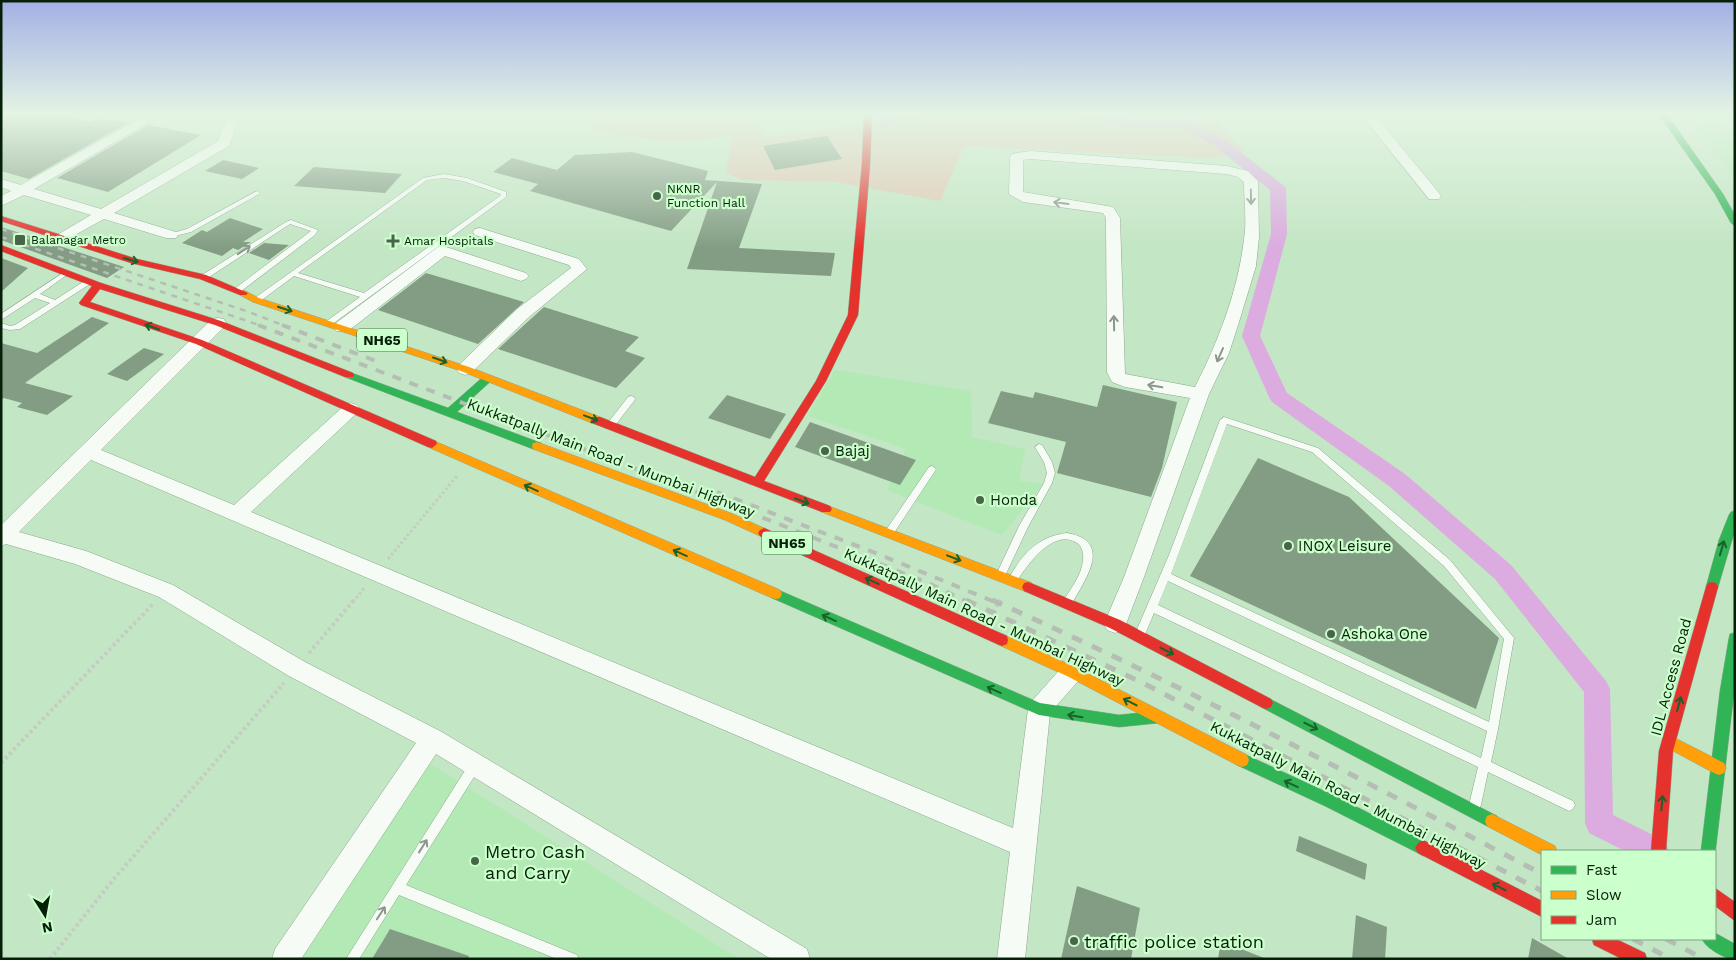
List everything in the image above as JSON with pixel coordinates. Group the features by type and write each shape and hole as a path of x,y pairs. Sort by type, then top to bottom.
{"main road":[{"path":"757,483 817,389 853,315 866,158"},
{"path":"1694,158 1719,194 1735,223"},
{"name":"Kukkatpally Main Road - Mumbai Highway","path":"1,218 134,261 203,276 256,300 465,368 757,483 1012,580 1115,624 1548,850"},
{"name":"Kukkatpally Main Road - Mumbai Highway","path":"1,248 93,283 218,323 449,413 729,516 1072,672 1541,909"},
{"path":"93,283 84,303 199,342 1039,709 1119,721 1158,717"},
{"path":"449,413 488,378"},
{"name":"IDL Access Road","path":"1658,850 1668,746 1724,540 1735,515"},
{"path":"1709,850 1729,670 1735,638"},
{"path":"1668,746 1719,768"},
{"path":"1716,897 1735,912"},
{"path":"1602,940 1639,959"},
{"path":"1712,940 1735,953"}],"street":[{"path":"1,202 80,158"},
{"path":"62,238 199,158"},
{"path":"1017,158 1016,194 1023,198 1104,209 1108,210 1113,218 1115,372 1118,378 1125,381 1200,394"},
{"path":"1067,158 1227,170 1243,174 1251,181 1252,237 1248,266 1221,353 1200,394 1115,624"},
{"path":"1403,158 1434,196"},
{"path":"1,182 171,235"},
{"path":"465,368 524,313 579,269 574,262 480,232"},
{"path":"335,325 443,250 521,276"},
{"path":"2,536 218,323"},
{"path":"237,514 351,409"},
{"path":"88,452 1024,845"},
{"path":"2,536 79,557 166,591 297,669 432,738 797,959"},
{"path":"1011,959 1039,709 1072,672"},
{"path":"285,959 432,738"}],"lane":[{"path":"256,300 425,179 436,175 446,175 504,193 503,197 365,296 335,325"},
{"path":"171,235 189,231 257,193"},
{"path":"203,276 288,223 291,222 315,230 313,234 237,290"},
{"path":"1,318 66,273"},
{"path":"293,274 365,296"},
{"path":"1,324 10,328 17,327 55,303 93,283"},
{"path":"35,296 55,303"},
{"path":"610,426 630,399"},
{"path":"1138,637 1152,607 1224,420 1315,450 1447,563 1509,638 1493,729 1474,810"},
{"path":"1000,576 1051,473 1048,462 1039,447"},
{"path":"889,533 932,469"},
{"path":"1012,580 1020,567 1037,548 1053,538 1069,536 1081,540 1087,549 1088,562 1068,604"},
{"path":"1164,575 1493,729"},
{"path":"1152,607 1569,806"},
{"path":"352,959 475,764"},
{"path":"397,888 573,959"}],"path":[{"path":"50,959 113,880 297,669 470,461"},
{"path":"982,631 1012,580"},
{"path":"1,763 166,591"}],"shaded area":[{"path":"728,158 959,158 940,201 836,182 742,180 726,173"},
{"path":"1720,158 1735,158 1735,178"},
{"path":"835,370 971,391 972,437 1025,449 1019,481 1043,484 1002,535 887,490 906,449 808,416"},
{"name":"Metro Cash and Carry","path":"429,763 739,959 302,959"}],"building":[{"path":"1,158 66,158 29,179 1,171"},
{"path":"92,158 164,158 108,192 57,178"},
{"path":"512,158 557,170 572,158 655,158 708,171 705,180 762,184 739,248 835,253 831,276 687,269 717,182 671,231 530,191 538,184 493,172"},
{"path":"769,158 842,159 775,170"},
{"path":"223,160 259,168 242,179 205,171"},
{"path":"314,167 402,174 385,193 294,186"},
{"path":"230,218 263,229 243,242 251,242 238,250 233,248 222,256 182,243 202,230 207,232"},
{"path":"1,227 124,267 107,278 1,240"},
{"path":"264,243 289,245 269,260 249,253"},
{"path":"1,258 28,268 1,292"},
{"path":"426,273 524,302 478,344 378,310"},
{"path":"544,307 639,337 625,351 645,358 616,388 498,349"},
{"path":"92,317 109,323 25,383 73,396 47,415 17,407 22,403 4,398 1,400 1,343 37,353"},
{"path":"144,348 164,354 127,381 107,374"},
{"path":"1103,385 1177,402 1162,468 1151,497 1057,473 1066,442 988,423 1001,391 1033,398 1035,392 1097,407"},
{"path":"727,395 786,414 770,439 708,418"},
{"path":"810,422 916,460 900,485 795,447"},
{"path":"1258,458 1349,497 1499,638 1476,709 1190,576"},
{"path":"1299,836 1367,864 1365,880 1296,851"},
{"path":"1077,886 1140,908 1131,959 1061,959"},
{"path":"1356,915 1387,927 1385,959 1352,959"},
{"path":"390,929 469,956 468,959 372,959"},
{"path":"1532,938 1569,959 1528,959"},
{"path":"1221,941 1264,958 1264,959 1218,959"}],"waterway":[{"path":"1239,158 1278,188 1279,234 1251,336 1279,397 1397,480 1503,572 1597,689 1599,823 1653,850"}],"railway":[{"path":"1,229 249,312 285,326"},
{"path":"1,237 262,326"},
{"path":"258,325 718,500 928,583 968,602"},
{"path":"282,325 381,363"},
{"path":"717,492 873,552 995,602"},
{"path":"966,600 1143,683 1541,890"},
{"path":"992,600 1200,699 1541,873"},
{"path":"1635,940 1671,959"},
{"path":"1668,940 1704,959"}],"traffic: fast":[{"path":"1694,158 1719,194 1735,223"},
{"path":"349,375 537,446"},
{"path":"449,413 488,378"},
{"path":"1712,587 1725,540 1735,515"},
{"path":"776,594 1039,709 1119,721 1158,717"},
{"path":"1709,850 1727,691 1735,638"},
{"path":"1266,703 1492,821"},
{"path":"1242,760 1330,801 1423,848"},
{"path":"1712,940 1735,953"}],"traffic: slow":[{"path":"243,293 256,300 465,369 596,420"},
{"path":"432,444 776,594"},
{"path":"537,446 729,517 764,533"},
{"path":"826,509 1028,587"},
{"path":"1002,640 1072,672 1242,760"},
{"path":"1669,741 1719,768"},
{"path":"1492,821 1548,850"}],"traffic: jam":[{"path":"757,483 821,381 853,315 866,158"},
{"path":"1,218 134,261 203,277 243,293"},
{"path":"1,248 98,285 218,323 349,375"},
{"path":"98,285 84,303 199,342 432,444"},
{"path":"596,420 826,509"},
{"path":"764,533 1002,640"},
{"path":"1028,587 1115,624 1266,703"},
{"path":"1658,850 1666,751 1712,587"},
{"path":"1423,848 1541,908"},
{"path":"1716,897 1735,913"},
{"path":"1602,940 1639,959"}],"place":[{"name":"NKNR Function Hall","path":"657,196"},
{"name":"Balanagar Metro","path":"20,240"},
{"name":"Amar Hospitals","path":"393,241"},
{"name":"Bajaj","path":"825,451"},
{"name":"Honda","path":"980,500"},
{"name":"INOX Leisure","path":"1288,546"},
{"name":"Ashoka One","path":"1331,634"},
{"name":"Metro Cash and Carry","path":"475,861"},
{"name":"traffic police station","path":"1074,941"}]}
